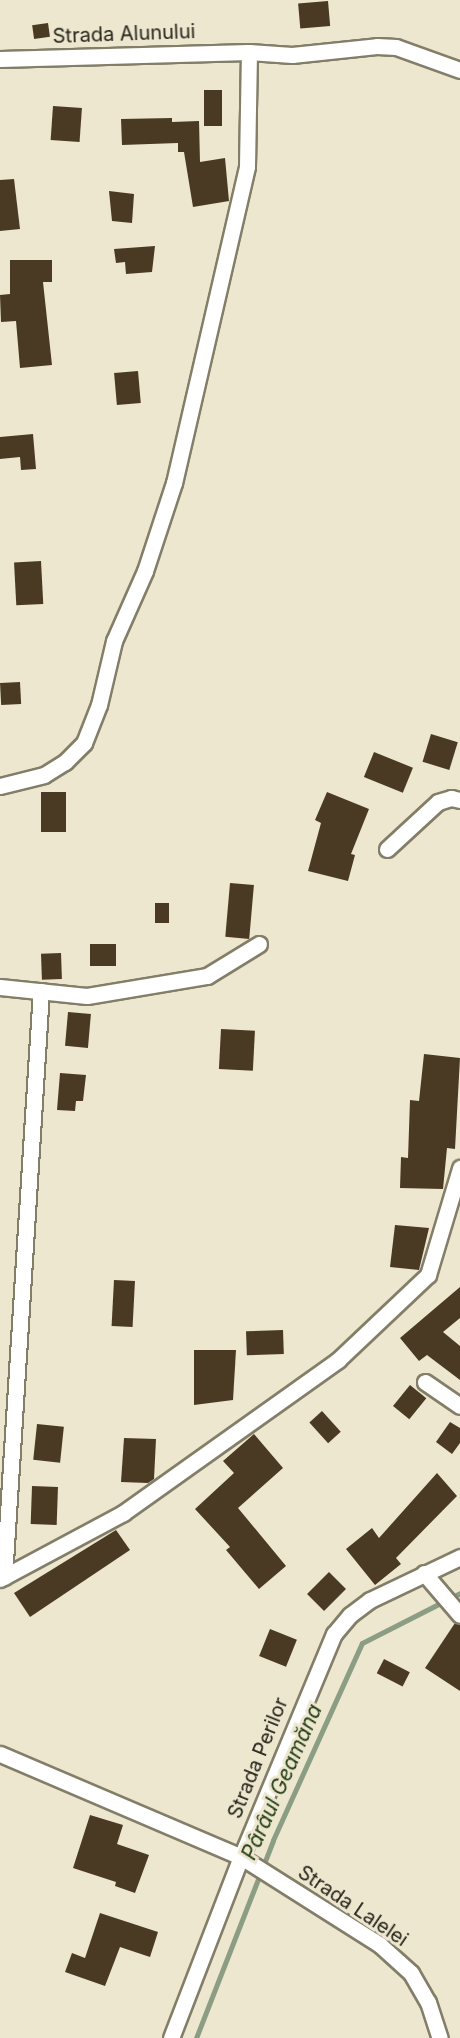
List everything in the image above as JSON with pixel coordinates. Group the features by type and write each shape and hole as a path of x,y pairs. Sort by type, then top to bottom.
{"street":[{"name":"Strada Alunului","path":"0,59 249,52 292,55 396,47 460,70"},
{"path":"0,786 44,775 65,762 84,743 99,705 114,641 149,560 174,483 247,166 249,52"},
{"path":"387,849 438,802 451,798 460,800"},
{"path":"0,987 87,996 207,976 259,944"},
{"path":"2,1578 41,991"},
{"path":"2,1578 123,1513 338,1360 428,1275 458,1188 460,1168"},
{"path":"425,1382 460,1407"},
{"name":"Strada Perilor","path":"171,2038 240,1857 334,1634 350,1615 370,1600 460,1557"},
{"path":"424,1574 460,1615"},
{"name":"Strada Lalelei","path":"0,1754 240,1857 380,1946 411,1973 428,2002 440,2038"}],"building":[{"path":"328,1 330,26 300,29 298,4"},
{"path":"48,23 50,37 34,39 32,25"},
{"path":"204,90 222,90 222,126 204,126"},
{"path":"53,106 82,108 80,142 51,140"},
{"path":"172,118 172,122 199,121 200,162 225,158 229,201 193,207 184,152 178,152 178,143 122,145 121,119"},
{"path":"14,179 20,229 0,231 0,180"},
{"path":"109,191 134,194 132,223 112,221"},
{"path":"155,246 152,272 126,274 125,262 116,263 114,249"},
{"path":"10,260 52,260 52,282 43,282 52,365 20,368 16,321 1,322 0,295 10,294"},
{"path":"138,371 141,403 117,405 114,373"},
{"path":"33,434 36,469 21,470 20,457 0,459 0,437"},
{"path":"41,561 43,604 16,605 14,562"},
{"path":"20,682 21,704 1,705 0,683"},
{"path":"431,734 458,742 449,770 423,762"},
{"path":"374,752 413,768 403,793 364,777"},
{"path":"41,792 66,792 66,832 41,832"},
{"path":"327,792 369,809 351,854 355,855 348,881 308,871 321,823 315,820"},
{"path":"230,883 254,885 249,939 225,937"},
{"path":"155,903 169,903 169,923 155,923"},
{"path":"90,944 116,944 116,966 90,966"},
{"path":"61,953 62,979 42,980 41,954"},
{"path":"68,1012 91,1014 88,1048 65,1046"},
{"path":"221,1029 255,1031 253,1071 219,1069"},
{"path":"424,1054 460,1058 455,1149 447,1148 443,1189 400,1188 401,1157 408,1158 410,1100 419,1101"},
{"path":"60,1073 86,1075 83,1101 76,1101 75,1111 57,1110"},
{"path":"395,1225 429,1228 419,1270 390,1267"},
{"path":"114,1280 135,1281 133,1327 112,1326"},
{"path":"460,1287 460,1318 443,1332 460,1346 460,1380 427,1355 419,1361 400,1338"},
{"path":"283,1330 284,1354 247,1355 246,1331"},
{"path":"194,1350 236,1350 233,1400 194,1405"},
{"path":"410,1385 426,1398 409,1419 393,1406"},
{"path":"322,1411 341,1432 328,1443 309,1422"},
{"path":"450,1422 460,1428 460,1443 452,1454 436,1442"},
{"path":"37,1424 64,1427 60,1463 33,1460"},
{"path":"254,1434 283,1468 238,1508 286,1566 259,1589 226,1550 230,1547 195,1509 234,1473 223,1461"},
{"path":"124,1438 156,1439 154,1479 148,1483 121,1482"},
{"path":"437,1473 457,1496 396,1558 401,1564 375,1585 346,1549 372,1528 379,1538"},
{"path":"32,1486 58,1487 57,1525 31,1524"},
{"path":"116,1530 130,1550 30,1617 14,1593"},
{"path":"329,1572 346,1589 324,1611 307,1594"},
{"path":"455,1623 460,1625 460,1691 425,1668"},
{"path":"270,1629 297,1640 286,1667 259,1656"},
{"path":"384,1659 410,1672 403,1686 377,1673"},
{"path":"90,1815 123,1825 117,1844 149,1855 135,1893 115,1886 116,1882 73,1868"},
{"path":"100,1913 158,1932 150,1957 120,1947 105,1986 65,1972 72,1953 85,1958"}],"waterway":[{"name":"Pârâul Geamăna","path":"196,2038 273,1840 362,1643 460,1593"}]}
